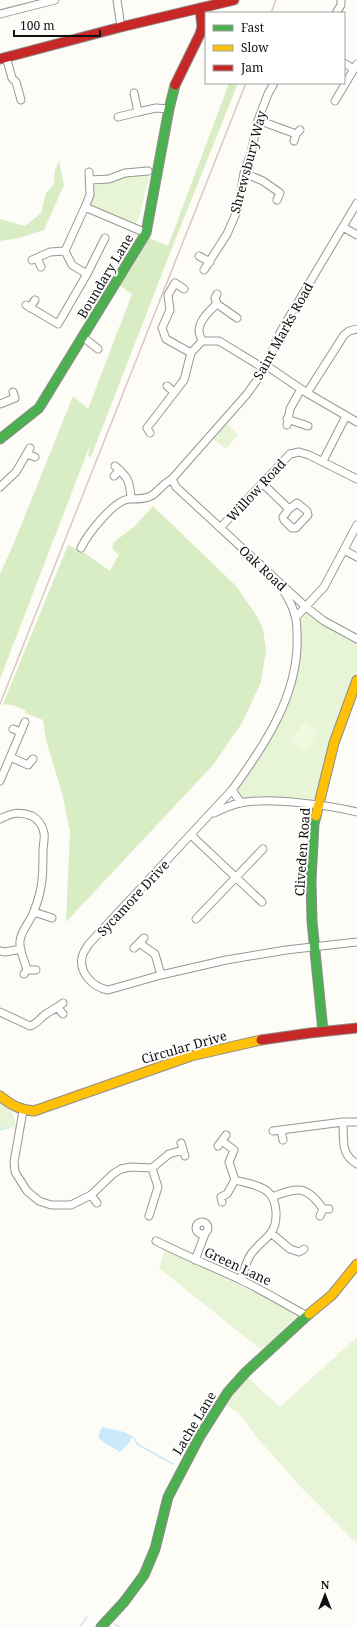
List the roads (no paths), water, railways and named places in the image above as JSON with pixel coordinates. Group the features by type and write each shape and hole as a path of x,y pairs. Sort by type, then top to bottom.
{"street":[{"path":"0,14 55,0"},
{"path":"117,0 121,27"},
{"path":"21,100 16,82 12,78 3,58 121,27 199,4 234,0"},
{"path":"336,12 341,0"},
{"name":"Boundary Lane","path":"0,439 39,408 146,233 169,109 175,86 202,27 199,4"},
{"path":"345,63 355,66 345,84"},
{"name":"Shrewsbury Way","path":"204,270 227,234 238,210 244,173 251,153 258,120 273,84"},
{"path":"335,101 345,84"},
{"path":"134,93 138,112"},
{"path":"118,117 156,108 169,109"},
{"path":"258,120 298,132 294,142"},
{"path":"65,251 90,194 90,176 108,179 125,173 144,169"},
{"path":"244,173 263,180 281,194"},
{"name":"Saint Marks Road","path":"81,548 95,521 118,503 128,498 148,498 155,495 167,482 172,479 247,394 266,368 282,329 357,203"},
{"path":"85,208 146,233"},
{"path":"343,227 357,235"},
{"path":"35,300 28,306 58,324 87,274 105,238"},
{"path":"41,267 34,259 50,252 65,251"},
{"path":"65,251 72,265 87,274"},
{"path":"199,256 210,262"},
{"path":"184,289 175,283 168,295 170,310 162,328 166,339 191,353"},
{"path":"217,294 215,298 217,304 237,318"},
{"path":"202,341 199,331 201,324 208,312 217,304"},
{"path":"308,426 287,422 290,408 344,335 357,328"},
{"path":"83,337 97,344"},
{"path":"140,425 149,431 174,392 184,380 191,353 202,341 219,341 346,416 356,420"},
{"path":"167,386 174,392"},
{"path":"0,403 15,398 13,392"},
{"path":"323,461 346,416"},
{"path":"0,487 16,472 29,451 35,457"},
{"name":"Willow Road","path":"220,528 290,454 299,452 323,461 357,479"},
{"path":"114,476 117,468 126,476 130,484 131,499"},
{"name":"Oak Road","path":"172,479 176,487 306,607 324,621 357,639"},
{"path":"262,484 289,509"},
{"path":"296,617 326,584 357,525"},
{"path":"344,550 357,557"},
{"name":"Sycamore Drive","path":"280,583 292,605 296,617 297,646 292,680 274,725 264,744 232,790 88,945 83,954 82,962 87,978 100,988 108,990 161,975 245,957 357,942"},
{"name":"Cliveden Road","path":"323,1031 312,921 311,881 314,824 334,743 357,680"},
{"path":"0,781 25,722"},
{"path":"13,729 21,732"},
{"path":"10,758 30,765"},
{"path":"232,790 241,803"},
{"path":"210,815 224,808 241,803 268,802 318,805 357,812"},
{"path":"0,819 9,814 26,814 34,817 40,824 44,833 43,879 34,912 21,936 21,949 26,972 36,970"},
{"path":"191,835 262,902"},
{"path":"196,920 263,849"},
{"path":"34,912 52,918"},
{"path":"139,943 155,954 161,975"},
{"path":"0,951 5,952 21,949"},
{"path":"0,1012 30,1026 35,1025 45,1014 60,1005 63,1014"},
{"name":"Circular Drive","path":"23,1111 42,1109 170,1062 230,1047 323,1031 357,1028"},
{"path":"0,1096 11,1105 23,1111 14,1162 15,1172 26,1191 40,1201 51,1204 70,1204 91,1195 113,1174 121,1169 131,1167 152,1168 169,1154 183,1150"},
{"path":"343,1122 344,1147 346,1155 350,1160 357,1164"},
{"path":"273,1131 343,1122 357,1122"},
{"path":"281,1130 282,1140"},
{"path":"220,1197 227,1194 235,1180 229,1162 235,1148 222,1141"},
{"path":"152,1168 158,1187 153,1212"},
{"path":"235,1180 261,1188 272,1197 276,1213 271,1233 258,1244 250,1256 240,1280"},
{"path":"272,1197 289,1190 304,1190 312,1196 324,1211"},
{"path":"91,1195 97,1203"},
{"path":"271,1233 290,1249 301,1252"},
{"path":"195,1260 205,1234"},
{"name":"Green Lane","path":"156,1241 274,1297 306,1316"},
{"name":"Lache Lane","path":"101,1627 124,1602 144,1575 154,1550 168,1496 200,1436 228,1392 246,1372 306,1316 332,1295 357,1264"}],"water":[{"path":"102,1427 124,1432 131,1436 130,1442 120,1452 103,1442 98,1437"}],"waterway":[{"path":"0,1130 9,1127"},
{"path":"131,1436 137,1444 173,1464"},
{"path":"80,1627 87,1617"},
{"path":"114,1624 120,1627"}],"railway":[{"path":"271,12 276,0"},
{"path":"0,704 246,84"}]}
